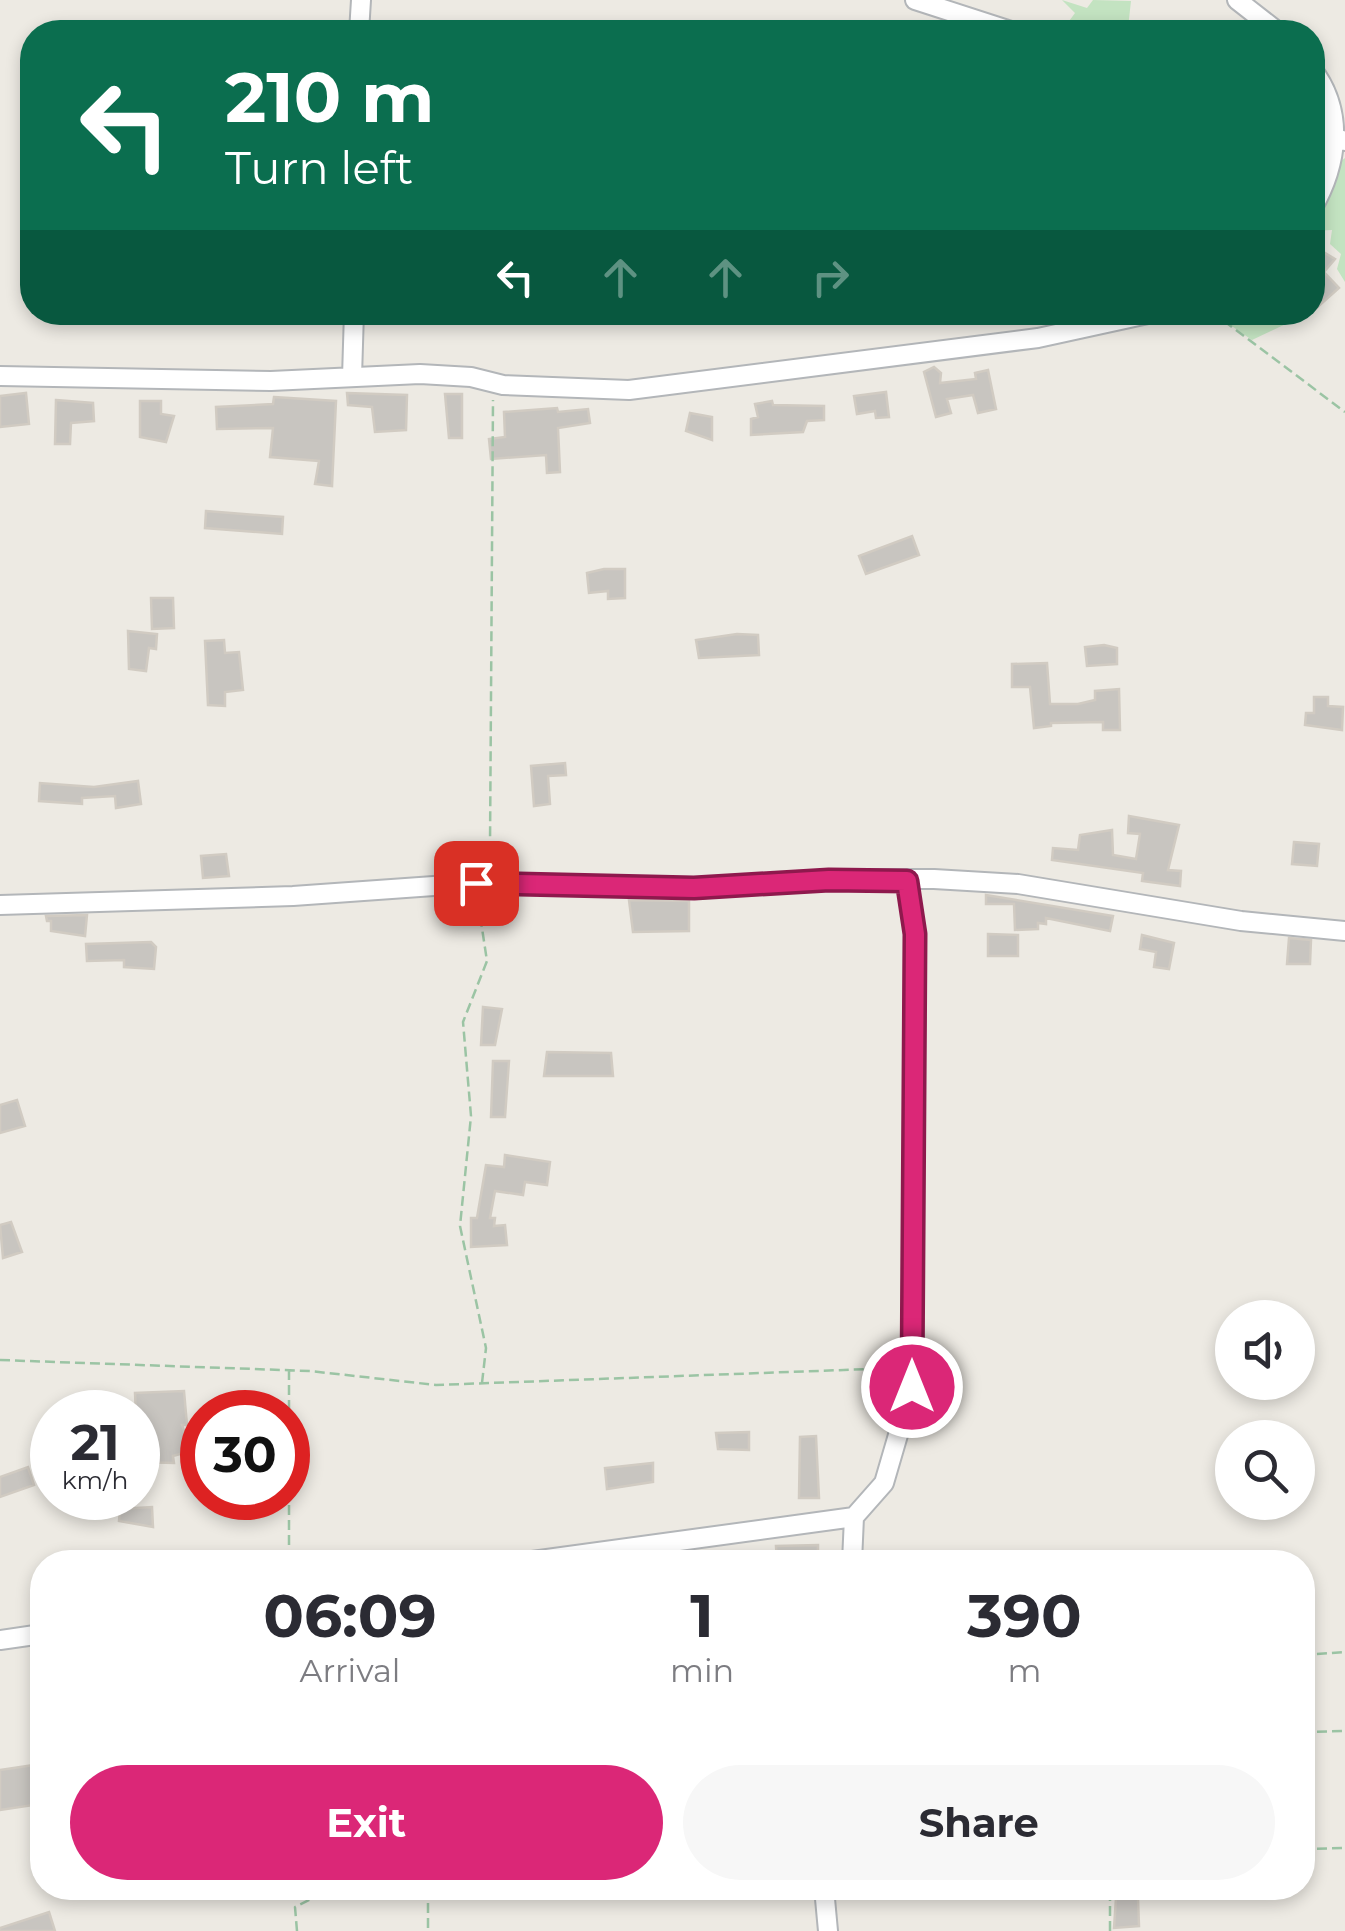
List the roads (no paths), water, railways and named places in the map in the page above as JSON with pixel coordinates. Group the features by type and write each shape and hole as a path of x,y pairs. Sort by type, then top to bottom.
{"street":[{"path":"915,0 977,20"},
{"path":"1237,0 1263,20"},
{"path":"1325,88 1341,140 1325,181"},
{"path":"352,376 354,325"},
{"path":"0,376 271,381 420,374 471,377 503,386 629,390 1038,338 1098,325"},
{"path":"0,906 293,896 476,883 694,888 829,880 907,881 1018,884 1241,921 1345,931"},
{"path":"853,1550 854,1516 884,1482 912,1387 915,934 907,881"},
{"path":"611,1550 854,1516"},
{"path":"0,1640 30,1636"},
{"path":"825,1900 828,1931"}]}
